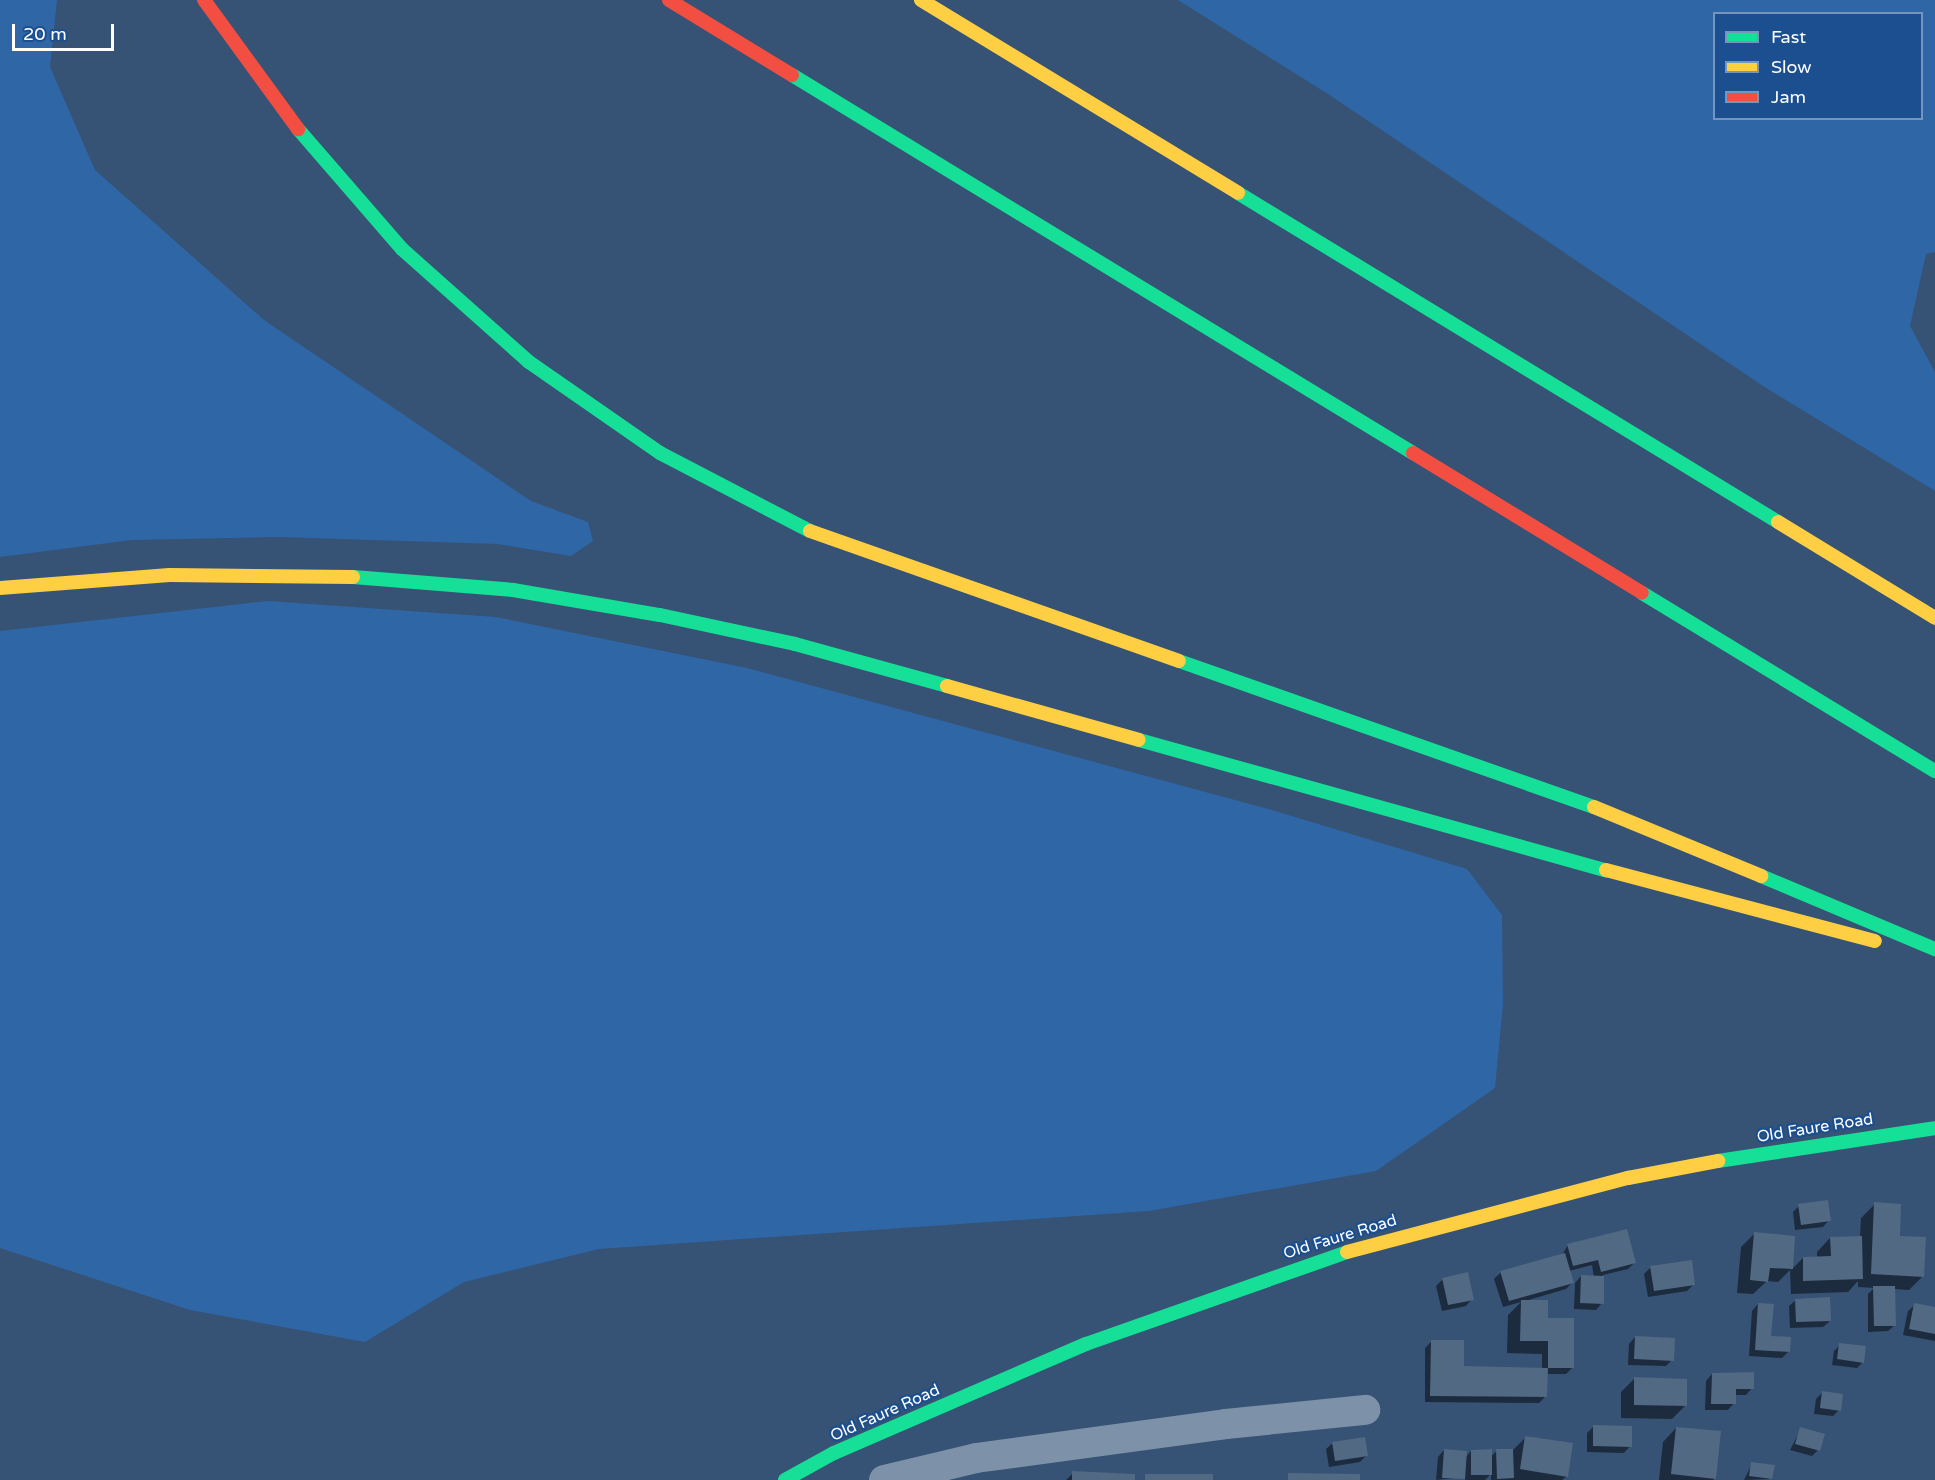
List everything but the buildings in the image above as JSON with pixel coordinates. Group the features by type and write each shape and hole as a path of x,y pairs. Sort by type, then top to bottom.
{"main road":[{"path":"669,0 1935,771"},
{"path":"921,0 1935,618"},
{"path":"207,6 317,156 402,249 529,362 660,453 814,533 1625,818 1935,949"},
{"path":"0,588 170,575 351,577 513,590 660,615 795,644 1785,920 1935,954"},
{"name":"Old Faure Road","path":"785,1480 834,1453 1086,1344 1342,1253 1628,1178 1803,1146 1935,1128"}],"street":[{"path":"884,1480 976,1458 1226,1424 1365,1410"}],"shaded area":[{"path":"0,0 57,0 50,67 95,170 264,320 531,501 588,522 593,541 571,556 497,544 279,537 132,540 0,557"},
{"path":"1178,0 1935,0 1935,252 1926,254 1910,326 1935,372 1935,491 1766,388 1328,94"},
{"path":"268,601 496,617 747,668 1272,810 1467,869 1502,915 1503,1004 1495,1088 1376,1171 1149,1211 599,1249 464,1282 365,1342 190,1310 0,1248 0,631"}],"traffic: fast":[{"path":"792,75 1413,453"},
{"path":"298,129 402,249 529,362 660,453 810,531"},
{"path":"1238,193 1778,522"},
{"path":"353,577 513,590 660,615 795,644 947,686"},
{"path":"1642,593 1935,771"},
{"path":"1179,661 1594,807"},
{"path":"1139,740 1606,870"},
{"path":"1761,876 1935,949"},
{"path":"1718,1161 1935,1128"},
{"path":"785,1480 834,1453 1086,1344 1347,1252"}],"traffic: slow":[{"path":"921,0 1238,193"},
{"path":"1778,522 1935,618"},
{"path":"810,531 1179,661"},
{"path":"0,588 170,575 353,577"},
{"path":"947,686 1139,740"},
{"path":"1594,807 1761,876"},
{"path":"1606,870 1875,941"},
{"path":"1347,1252 1628,1178 1718,1161"}],"traffic: jam":[{"path":"204,0 298,129"},
{"path":"669,0 792,75"},
{"path":"1413,453 1642,593"}]}
